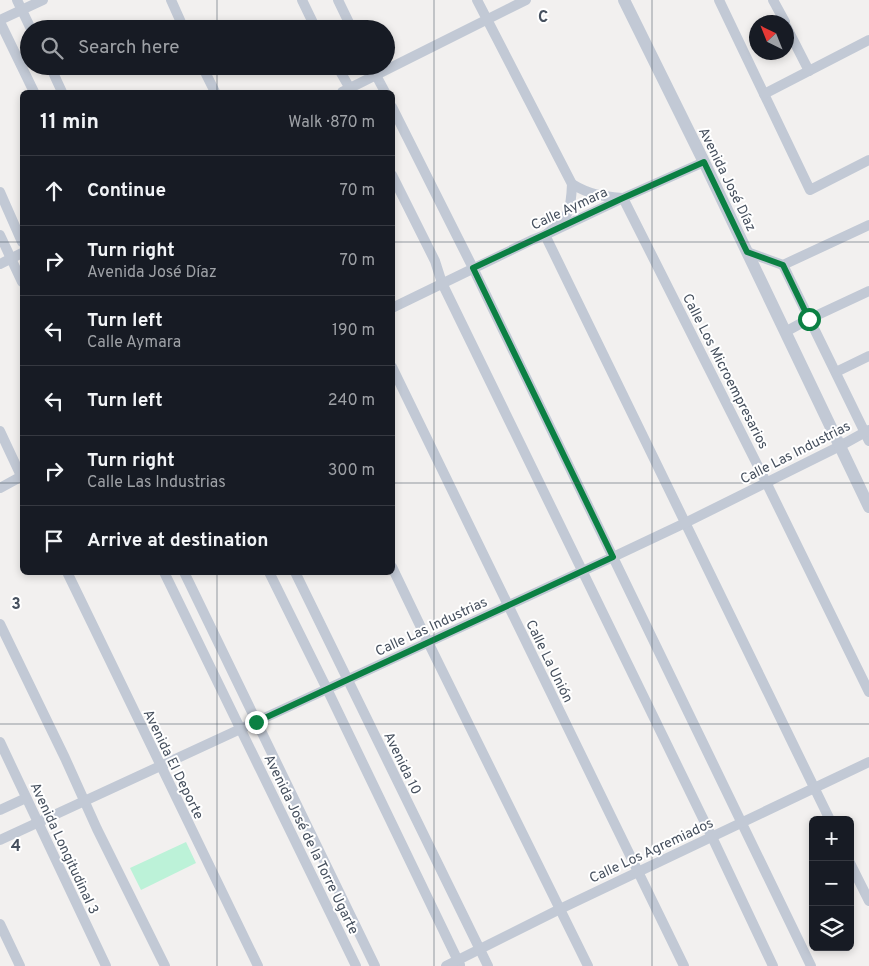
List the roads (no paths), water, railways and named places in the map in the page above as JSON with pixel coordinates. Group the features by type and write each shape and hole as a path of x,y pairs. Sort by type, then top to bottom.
{"street":[{"path":"17,0 27,20"},
{"path":"20,63 0,21 43,0"},
{"path":"171,0 180,20"},
{"path":"302,0 312,20"},
{"path":"338,0 348,20"},
{"path":"477,0 572,184 572,201 569,210 563,221 545,235 828,816"},
{"path":"395,62 487,20 526,0"},
{"name":"Avenida José Díaz","path":"624,0 704,162 869,507"},
{"path":"719,0 810,190 869,160"},
{"path":"773,0 780,15"},
{"path":"764,94 869,40"},
{"path":"794,42 809,71"},
{"path":"26,75 33,90"},
{"path":"54,75 61,90"},
{"path":"206,75 214,90"},
{"path":"341,75 348,90"},
{"path":"349,90 369,75"},
{"path":"376,75 384,90"},
{"path":"395,113 473,268 810,966"},
{"name":"Calle Aymara","path":"395,306 532,240 704,162"},
{"path":"395,181 435,261 442,283 773,966"},
{"path":"572,184 596,195 623,198"},
{"path":"0,192 20,237"},
{"name":"Calle Los Microempresarios","path":"623,198 869,692"},
{"path":"783,265 869,225"},
{"path":"0,235 20,278"},
{"path":"747,252 783,265 867,435"},
{"path":"0,264 20,254"},
{"path":"785,332 869,291"},
{"path":"836,372 869,356"},
{"name":"Calle La Unión","path":"395,373 684,966"},
{"path":"0,431 20,473"},
{"name":"Calle Las Industrias","path":"0,840 686,523 840,446 867,435"},
{"path":"0,488 20,478"},
{"path":"395,573 588,966"},
{"name":"Avenida El Deporte","path":"69,575 258,966"},
{"name":"Avenida José de la Torre Ugarte","path":"165,575 356,966"},
{"name":"Avenida José de la Torre Ugarte","path":"185,575 375,966"},
{"path":"270,575 459,963"},
{"name":"Avenida 10","path":"296,575 488,966"},
{"path":"0,624 65,758 84,802 165,966"},
{"name":"Avenida Longitudinal 3","path":"0,742 106,966"},
{"name":"Calle Los Agremiados","path":"446,966 459,963 479,949 560,908 869,762"},
{"path":"0,810 26,798"},
{"path":"854,871 869,902"},
{"path":"0,924 20,966"}]}
